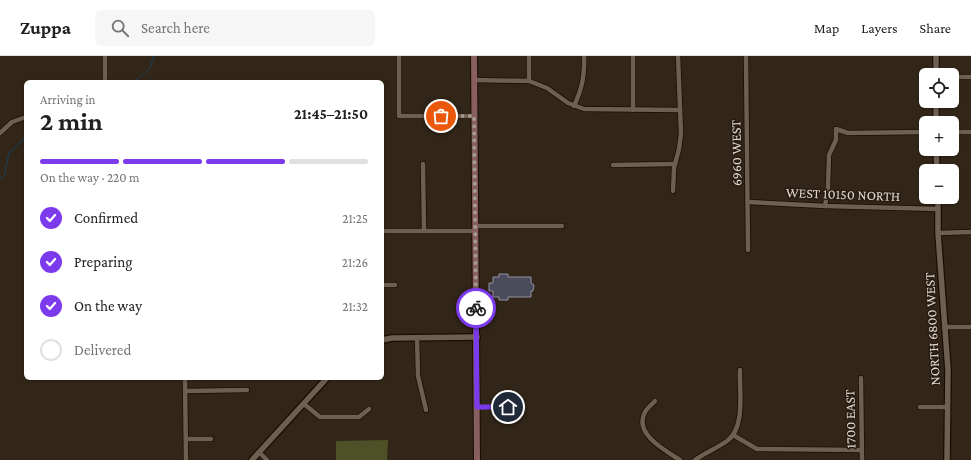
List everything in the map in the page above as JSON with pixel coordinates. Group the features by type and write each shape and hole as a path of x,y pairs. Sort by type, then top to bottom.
{"main road":[{"path":"474,56 477,460"}],"street":[{"path":"105,56 105,80"},
{"path":"399,56 399,116 474,116"},
{"path":"529,56 529,81"},
{"path":"574,106 583,82 584,56"},
{"path":"633,56 633,110"},
{"path":"673,191 675,164 680,143 681,128 678,56"},
{"name":"6960 WEST","path":"746,56 748,250"},
{"path":"936,56 936,68"},
{"path":"959,77 971,77"},
{"path":"474,80 529,81 547,88 563,100 584,109 680,110"},
{"path":"0,133 12,122 24,118"},
{"path":"825,206 828,188 829,155 836,140 836,129 848,133 919,132"},
{"path":"959,132 971,132"},
{"path":"423,164 424,231"},
{"path":"613,165 675,164"},
{"name":"WEST 10150 NORTH","path":"748,202 938,209"},
{"name":"NORTH 6800 WEST","path":"938,204 938,233 948,370 946,407 947,460"},
{"path":"384,231 562,226"},
{"path":"938,233 971,232"},
{"path":"384,285 395,285"},
{"path":"944,327 971,327"},
{"path":"384,340 417,337 477,336"},
{"path":"417,337 418,376 426,410"},
{"path":"695,460 728,440 737,430 739,420 740,370"},
{"name":"1700 EAST","path":"861,378 862,460"},
{"path":"185,380 186,460"},
{"path":"252,460 325,380"},
{"path":"186,391 247,390"},
{"path":"477,407 508,407 516,401"},
{"path":"656,401 645,411 643,418 645,431 654,443 680,460"},
{"path":"304,404 320,417 358,417 369,409"},
{"path":"920,407 946,407"},
{"path":"733,435 757,449 862,450"},
{"path":"186,439 211,439"},
{"path":"259,452 267,460"}],"green space":[{"path":"388,440 387,460 336,460 336,441"}],"building":[{"path":"499,274 508,274 508,277 531,277 531,283 534,285 533,291 531,291 531,297 508,297 508,300 499,300 499,297 493,297 493,291 489,291 489,283 493,283 493,277 499,277"}],"waterway":[{"path":"136,80 150,68 154,56"},
{"path":"0,179 4,177 9,153 24,138"}],"way so far":[{"path":"441,116 474,116 476,308"}],"route":[{"path":"476,308 477,407 508,407"}]}
